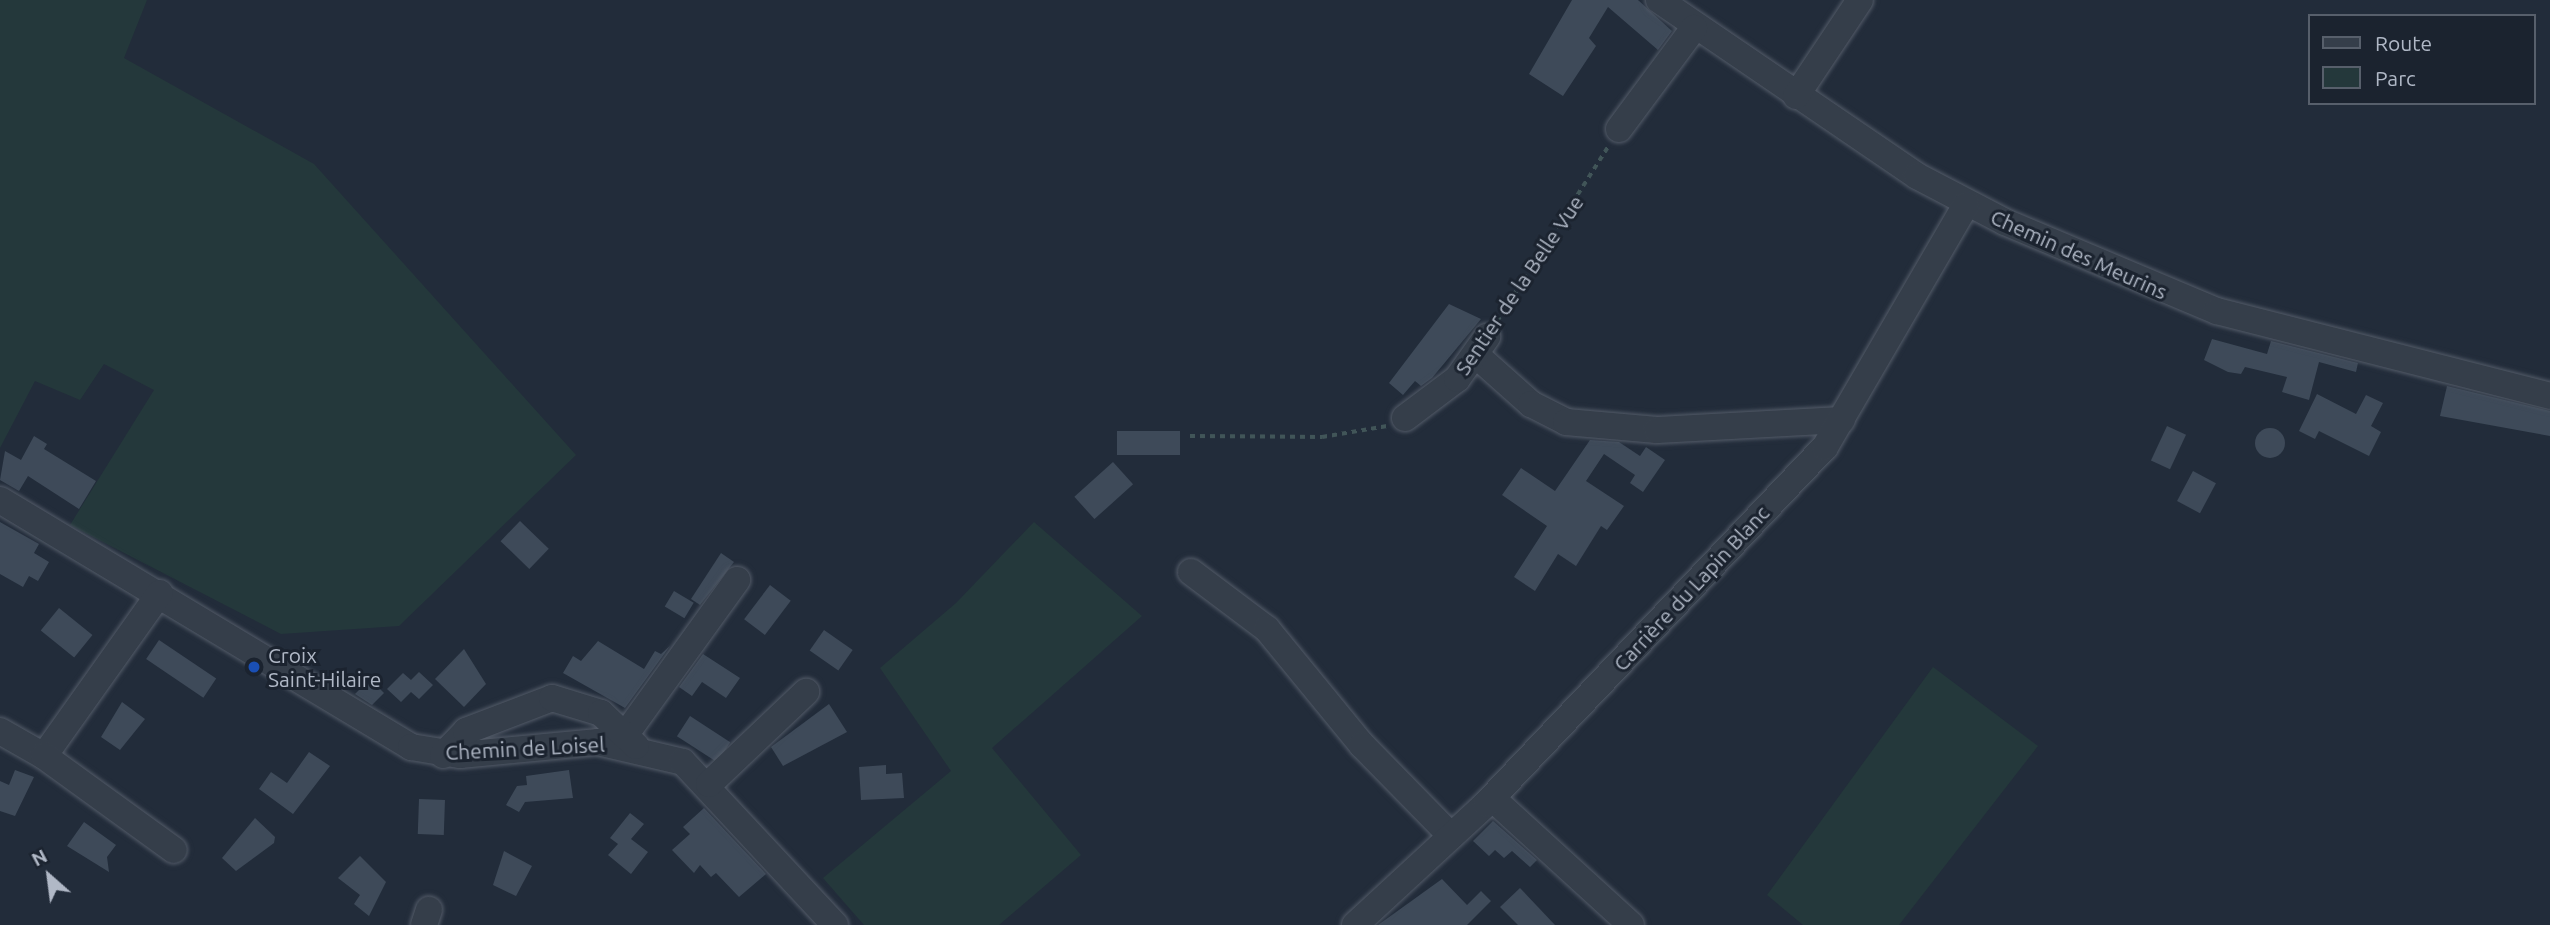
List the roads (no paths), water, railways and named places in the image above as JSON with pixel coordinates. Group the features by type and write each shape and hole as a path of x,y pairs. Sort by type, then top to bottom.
{"street":[{"name":"Chemin des Meurins","path":"1658,0 1796,96 1966,205 2185,301 2550,396"},
{"path":"1796,96 1860,0"},
{"path":"1619,129 1695,28"},
{"name":"Carrière du Lapin Blanc","path":"1355,925 1492,798 1815,458 1842,420 1966,205"},
{"name":"Sentier de la Belle Vue","path":"1405,418 1446,390 1482,346 1537,409 1566,422 1657,430 1842,420"},
{"name":"Chemin de Loisel","path":"0,500 160,593 387,735 443,755 631,740 683,762 709,784 835,925"},
{"path":"1191,572 1267,629 1362,745 1451,836"},
{"path":"443,755 466,731 552,698 601,713 631,740 737,580"},
{"path":"44,756 160,593"},
{"path":"709,784 806,692"},
{"path":"0,731 44,756 174,850"},
{"path":"1492,798 1630,925"}],"place":[{"name":"Croix Saint-Hilaire","path":"254,667"}]}
